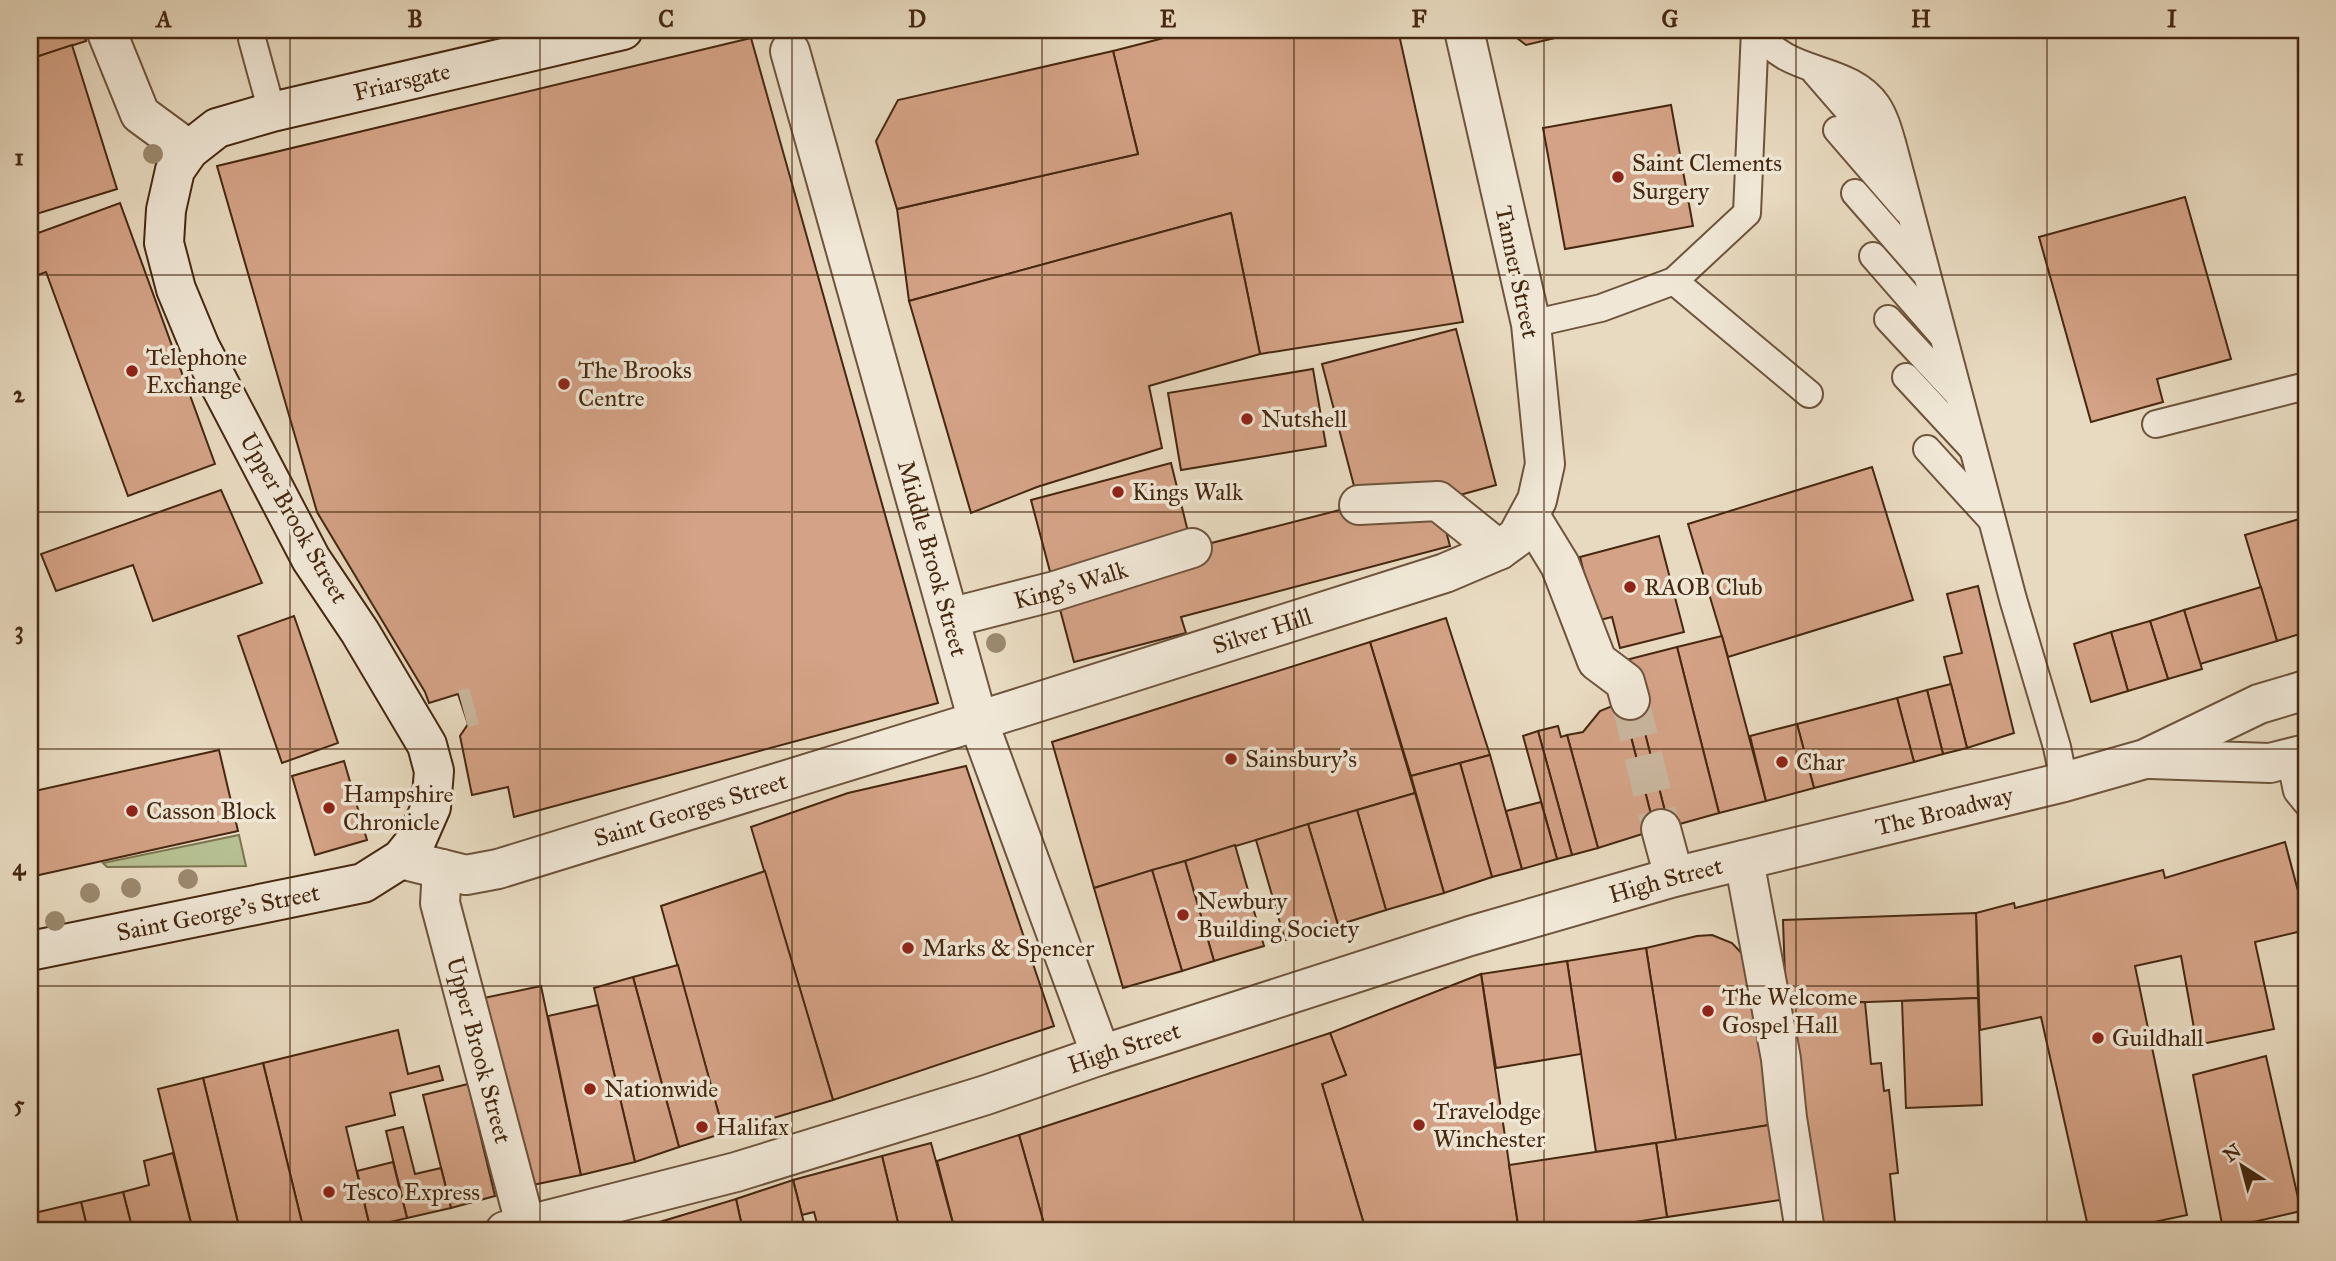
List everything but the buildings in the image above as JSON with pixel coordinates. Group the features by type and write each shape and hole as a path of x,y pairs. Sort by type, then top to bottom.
{"street":[{"path":"106,30 140,114 189,150"},
{"name":"Friarsgate","path":"189,150 217,128 272,112 623,30"},
{"name":"Tanner Street","path":"1464,30 1531,324 1545,464 1542,485 1530,516"},
{"name":"Middle Brook Street","path":"788,40 978,721 1101,1055"},
{"name":"Upper Brook Street","path":"189,150 175,170 166,210 164,243 176,289 195,336 311,559 360,632 427,745 435,771 431,807 417,839 401,859"},
{"path":"1359,505 1438,501 1499,550"},
{"path":"1530,516 1560,565 1597,661 1625,682 1630,700"},
{"name":"Silver Hill","path":"978,721 1446,573 1499,550 1517,537 1530,516"},
{"name":"King's Walk","path":"949,618 1055,591 1192,548"},
{"name":"The Broadway","path":"1744,860 2064,782 2145,759 2259,704 2306,690"},
{"name":"Saint Georges Street","path":"401,859 466,875 498,869 978,721"},
{"name":"The Broadway","path":"2145,759 2270,763 2298,756"},
{"path":"1661,829 1674,877"},
{"name":"Saint George's Street","path":"30,951 363,883 401,859"},
{"path":"1744,860 1781,1059 1799,1230"},
{"name":"High Street","path":"531,1228 736,1172 986,1095 1101,1055 1470,936 1674,877 1744,860"},
{"name":"Upper Brook Street","path":"442,869 440,903 531,1228"}],"lane":[{"path":"1531,324 1601,308 1674,281 1747,213 1757,30"},
{"path":"1757,30 1768,46 1777,53 1853,85 1869,96 1884,118 2013,599 2057,747 2064,782"},
{"path":"252,39 272,112"},
{"path":"1837,130 1912,218"},
{"path":"1855,193 1928,276"},
{"path":"1873,256 1944,338"},
{"path":"1674,281 1809,394"},
{"path":"1888,318 1959,396"},
{"path":"1906,377 1974,451"},
{"path":"2156,424 2306,386"},
{"path":"1927,449 1993,522"},
{"path":"2298,756 2297,791 2306,802"}],"green space":[{"path":"239,835 246,866 107,867 103,863"}],"tunnel":[{"path":"1630,700 1661,829"},
{"path":"463,709 474,706"}],"place":[{"name":"Saint Clements Surgery","path":"1618,177"},
{"name":"Telephone Exchange","path":"132,371"},
{"name":"The Brooks Centre","path":"564,384"},
{"name":"Nutshell","path":"1247,419"},
{"name":"Kings Walk","path":"1118,492"},
{"name":"RAOB Club","path":"1630,587"},
{"name":"Sainsbury's","path":"1231,759"},
{"name":"Char","path":"1782,762"},
{"name":"Hampshire Chronicle","path":"329,808"},
{"name":"Casson Block","path":"132,811"},
{"name":"Newbury Building Society","path":"1183,915"},
{"name":"Marks & Spencer","path":"908,948"},
{"name":"The Welcome Gospel Hall","path":"1708,1011"},
{"name":"Guildhall","path":"2098,1038"},
{"name":"Nationwide","path":"590,1089"},
{"name":"Travelodge Winchester","path":"1419,1125"},
{"name":"Halifax","path":"702,1127"},
{"name":"Tesco Express","path":"329,1192"}]}
